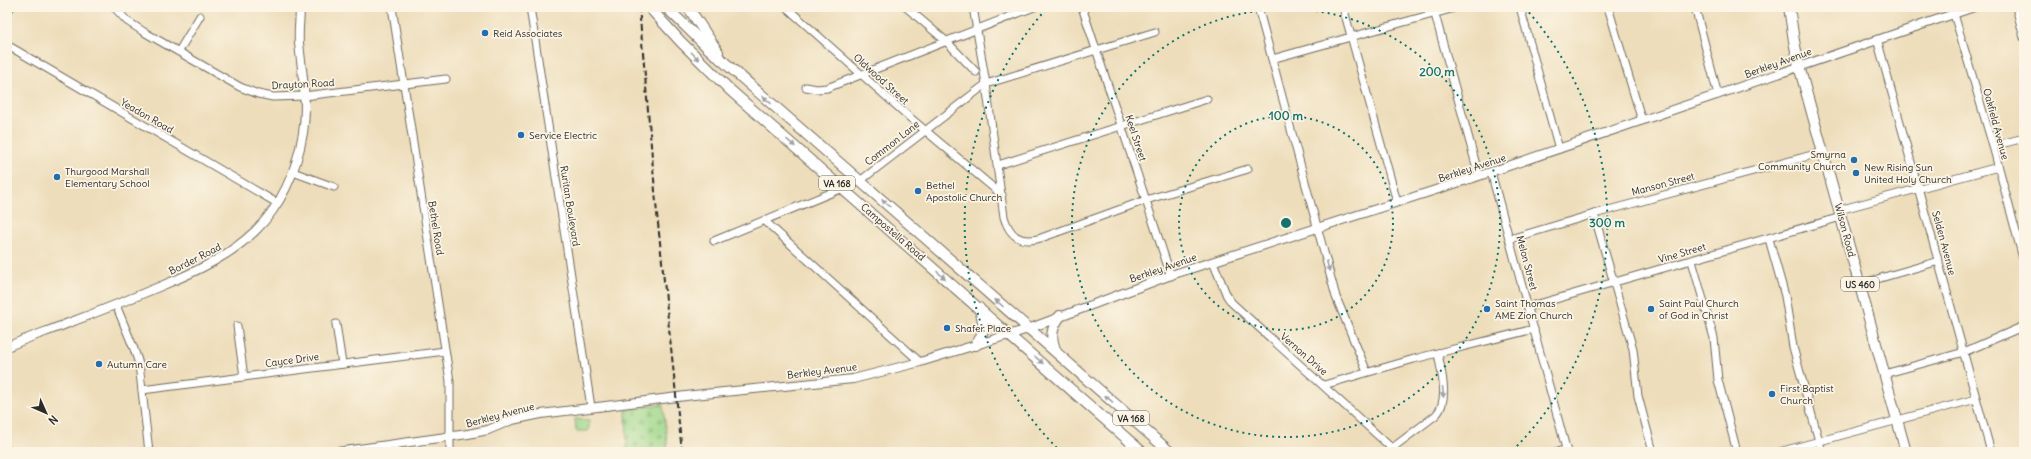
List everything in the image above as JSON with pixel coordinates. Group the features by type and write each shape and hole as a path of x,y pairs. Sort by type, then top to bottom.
{"main road":[{"name":"Campostella Road","path":"649,7 730,90 1142,452"},
{"name":"VA 168","path":"666,7 729,66"},
{"path":"688,7 729,66"},
{"name":"Wilson Road","path":"1790,7 1799,66 1906,452"},
{"name":"Campostella Road","path":"729,66 1170,452"},
{"path":"976,345 984,323 979,308"},
{"path":"1058,355 1052,342 1052,334 1054,326 1060,316"}],"street":[{"path":"7,12 11,7"},
{"name":"Drayton Road","path":"114,7 127,21 240,87 258,94 273,97 304,96 446,79"},
{"name":"Border Road","path":"7,347 191,275 224,257 254,233 278,203 293,172 303,132 304,96 299,43 300,7"},
{"name":"Bethel Road","path":"392,7 452,398 450,452"},
{"name":"Ruritan Boulevard","path":"530,7 591,407"},
{"name":"Oldwood Street","path":"786,7 908,116 1002,195"},
{"path":"906,7 947,42 976,72"},
{"path":"973,7 986,84 1006,224 1017,237 1026,241 1041,238 1146,200 1248,169"},
{"path":"806,87 822,90 1034,7"},
{"name":"Keel Street","path":"1082,7 1170,276"},
{"path":"1258,7 1336,297 1367,372"},
{"path":"1343,7 1396,202"},
{"path":"1272,59 1351,37 1434,10 1458,7"},
{"path":"1520,7 1559,149"},
{"path":"1608,7 1642,120"},
{"path":"1695,7 1718,95"},
{"name":"Berkley Avenue","path":"337,452 451,437 488,430 520,418 591,407 853,379 920,362 1028,329 1170,276 1491,172 1974,7"},
{"path":"2016,7 2024,38"},
{"path":"1434,10 1479,176"},
{"name":"Oakfield Avenue","path":"1954,14 1998,167 2021,238 2024,262"},
{"path":"179,51 200,16"},
{"name":"Common Lane","path":"714,241 844,189 860,181 986,84 1155,32"},
{"name":"Selden Avenue","path":"1877,39 1991,452"},
{"name":"Yeadon Road","path":"7,45 278,203"},
{"path":"998,165 1207,99"},
{"path":"1993,146 2024,138"},
{"name":"Manson Street","path":"1510,238 1823,152"},
{"name":"Vine Street","path":"1528,307 1769,239 1919,188 1998,167"},
{"path":"293,172 334,187"},
{"name":"Melon Street","path":"1491,172 1567,451"},
{"path":"1594,214 1633,349 1636,385 1653,452"},
{"path":"765,221 920,362"},
{"path":"1769,239 1788,310 1793,347 1822,452"},
{"path":"1692,261 1714,338 1718,380 1737,452"},
{"path":"1860,284 1939,261"},
{"name":"Vernon Drive","path":"1213,262 1227,296 1232,303 1324,385 1392,451"},
{"path":"116,305 137,356 150,452"},
{"path":"336,324 342,364"},
{"path":"237,326 244,377"},
{"path":"1324,385 1438,353 1534,329"},
{"path":"1884,374 1964,352 2023,329"},
{"name":"Cayce Drive","path":"142,390 445,351"},
{"path":"1392,451 1436,415 1441,408 1443,398 1438,353"},
{"path":"1779,452 1976,398"},
{"path":"7,448 9,452"},
{"path":"1557,452 1567,451"}],"green space":[{"path":"663,404 668,452 627,452 626,410"},
{"path":"575,419 590,420 588,431 576,431"}],"railway":[{"path":"639,7 657,214 682,452"}],"place":[{"name":"Reid Associates","path":"485,33"},
{"name":"Service Electric","path":"521,135"},
{"name":"Smyrna Community Church","path":"1854,160"},
{"name":"New Rising Sun United Holy Church","path":"1856,173"},
{"name":"Thurgood Marshall Elementary School","path":"57,177"},
{"name":"Bethel Apostolic Church","path":"918,191"},
{"name":"Saint Thomas AME Zion Church","path":"1487,309"},
{"name":"Saint Paul Church of God in Christ","path":"1651,309"},
{"name":"Shafer Place","path":"947,328"},
{"name":"Autumn Care","path":"99,364"},
{"name":"First Baptist Church","path":"1772,394"}]}
